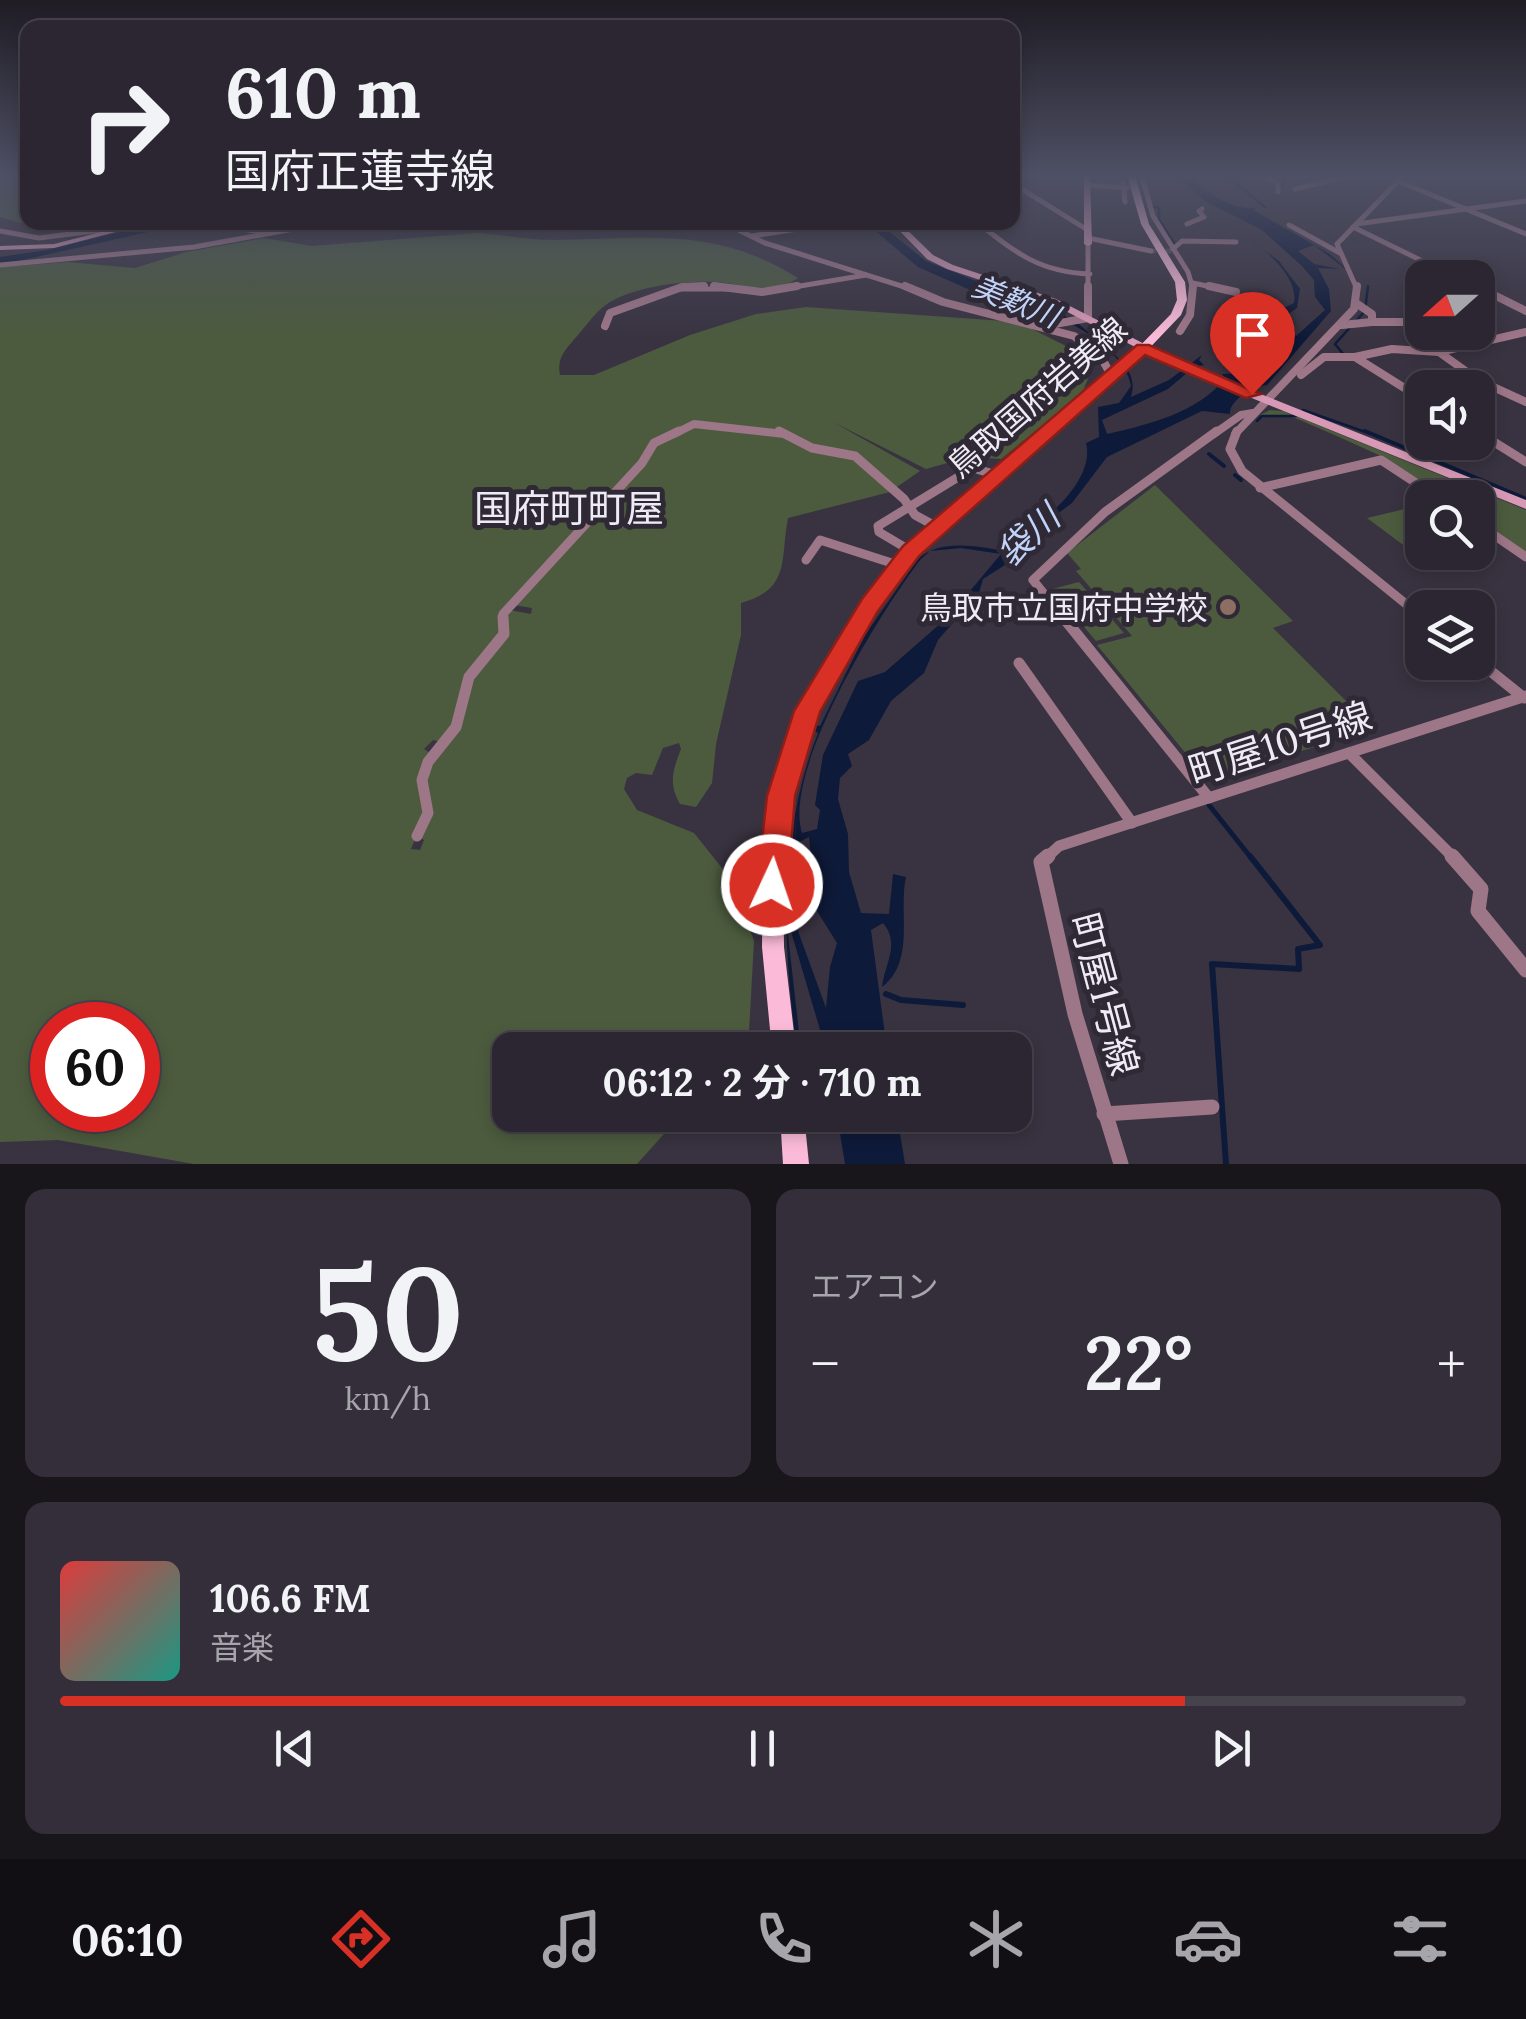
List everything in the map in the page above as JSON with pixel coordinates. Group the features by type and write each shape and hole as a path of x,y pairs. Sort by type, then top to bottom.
{"main road":[{"name":"鳥取国府岩美線","path":"783,1032 772,905 775,829 797,736 820,686 898,565 1115,374 1176,315 1182,291 1176,273 1148,229"},
{"path":"1180,365 1252,394"},
{"path":"793,1132 796,1164"}],"street":[{"path":"1077,229 1088,237 1152,250"},
{"path":"1088,229 1088,318"},
{"path":"1160,229 1193,284 1196,302 1190,319 1180,330"},
{"path":"1298,229 1343,254"},
{"path":"1351,229 1338,244 1357,276 1360,294 1356,304 1342,325 1230,438 1228,448 1241,471 1260,488 1405,603"},
{"path":"1361,229 1421,260"},
{"path":"0,231 38,238 102,230"},
{"path":"0,248 54,246 115,230"},
{"path":"253,230 272,233"},
{"path":"0,265 194,248 286,230"},
{"path":"739,230 765,244 872,274 943,302 1044,326 1086,343 1115,374"},
{"path":"752,236 791,230"},
{"path":"902,230 930,257 950,267 1053,301 1088,318 1139,352 1180,365"},
{"path":"987,230 1013,250 1051,270 1090,274"},
{"path":"1173,249 1182,241 1236,242"},
{"path":"606,326 610,312 682,287 762,292 872,274"},
{"path":"1193,284 1236,292"},
{"path":"1495,296 1526,311"},
{"path":"1356,304 1372,314 1372,322"},
{"path":"1044,326 1088,318"},
{"path":"1342,325 1404,322"},
{"path":"1290,378 1324,356 1354,357 1392,349 1439,352 1526,332"},
{"path":"1439,352 1478,380 1526,402"},
{"path":"1354,357 1405,388"},
{"path":"1252,394 1526,505"},
{"path":"1209,798 1033,580 1062,546 1242,415 1253,413"},
{"path":"417,836 428,813 422,780 428,762 456,727 469,677 504,634 503,614 642,463 654,444 694,424 777,430 812,448 855,456 915,515 938,527"},
{"path":"1495,443 1526,462"},
{"path":"1260,488 1382,460 1412,480"},
{"path":"911,551 877,528 974,468 1000,476"},
{"path":"1495,536 1526,557"},
{"path":"806,560 820,540 898,565"},
{"path":"1019,663 1132,823"},
{"name":"町屋10号線","path":"1495,674 1525,698"},
{"name":"町屋10号線","path":"1059,846 1525,698"},
{"path":"1349,753 1477,880 1481,889 1478,911 1526,970"},
{"name":"町屋1号線","path":"1059,846 1041,862 1044,887 1121,1164"},
{"path":"1104,1114 1212,1107"}],"green space":[{"path":"478,233 545,240 680,239 738,250 798,278 768,288 716,282 676,283 621,296 601,309 566,349 560,375 594,375 690,335 756,314 806,307 1018,322 1074,350 1092,369 1082,393 1001,459 969,457 926,469 833,422 920,471 894,489 857,455 817,448 782,430 702,423 685,426 654,442 640,464 608,493 580,531 501,613 502,634 467,678 453,727 441,742 433,740 424,749 430,753 420,783 426,813 411,849 420,850 424,840 419,837 429,819 425,782 432,757 459,726 469,684 505,636 505,616 509,610 531,614 532,608 514,605 584,531 612,494 645,464 655,445 698,425 779,432 811,449 854,458 890,492 788,518 776,581 757,597 741,603 741,635 716,744 712,783 696,807 680,804 674,789 679,743 663,748 652,775 636,773 627,778 624,789 637,810 694,833 734,883 754,941 749,1032 492,1032 492,1132 666,1132 637,1164 194,1164 58,1140 0,1142 0,267 68,262 135,268 186,252 264,238 312,246"},
{"path":"1270,410 1283,411 1452,480 1417,480 1381,456 1293,417 1260,415"},
{"path":"1155,485 1293,621 1273,628 1375,730 1206,778 1097,645 1132,636 1076,571 1081,569 1067,553"},
{"path":"1495,497 1526,510 1526,555 1495,534"},
{"path":"1405,509 1405,546 1367,518"},
{"path":"1079,582 1124,633 1096,641 1052,589"}],"water":[{"name":"袋川","path":"1261,229 1287,229 1330,254 1352,274 1314,245 1298,251 1314,264 1340,269 1318,268 1329,289 1331,311 1267,385 1243,395 1230,414 1202,411 1107,457 1072,503 1029,535 1019,556 983,579 979,593 938,640 924,673 891,701 869,740 848,754 852,766 840,778 838,799 848,834 849,872 861,913 889,914 893,874 906,877 904,935 899,964 882,987 891,939 883,923 871,930 885,1032 821,1032 790,928 797,807 805,772 818,733 812,730 814,725 820,726 865,635 918,559 929,552 883,614 839,691 807,771 800,805 802,833 817,829 820,810 815,805 823,755 858,681 885,672 949,616 1001,554 961,548 931,551 959,546 1003,551 1018,534 1046,517 1062,503 1082,474 1086,443 1099,437 1098,407 1119,403 1131,386 1127,373 1109,350 1044,311 1074,320 1100,342 1112,340 1103,344 1122,362 1130,375 1133,389 1131,397 1169,380 1202,355 1199,360 1204,365 1194,367 1168,389 1102,420 1107,434 1187,408 1214,390 1225,378 1222,374 1245,373 1240,377 1272,360 1273,354 1291,338 1275,320 1278,311 1294,303 1291,283 1262,248 1279,261 1300,289 1297,308 1281,319 1296,336 1325,310 1315,297 1314,280","holes":["809,837 817,911 837,943 826,1008 798,931 806,919 802,910 799,842"]},
{"path":"797,807 788,935 799,1032 795,1032 788,970 787,890"},
{"path":"840,1132 900,1132 905,1164 845,1164"}],"waterway":[{"path":"1165,229 1174,243"},
{"name":"美歎川","path":"0,261 141,230"},
{"name":"美歎川","path":"880,230 922,264 1068,320"},
{"path":"1344,355 1335,344 1365,311 1368,286"},
{"path":"1303,410 1371,434"},
{"path":"1257,421 1262,416 1296,416"},
{"path":"1365,431 1526,499"},
{"path":"1209,454 1224,466"},
{"path":"1235,475 1241,480"},
{"path":"1046,603 1059,620"},
{"path":"1057,617 1060,621"},
{"path":"1209,805 1252,859"},
{"path":"1226,1164 1212,964 1299,969 1298,949 1320,945 1250,856"},
{"path":"886,994 901,1000 963,1005"}],"tunnel":[{"path":"1151,251 1175,251"}],"place":[{"name":"鳥取市立国府中学校","path":"1228,607"}],"district":[{"name":"国府町町屋","path":"569,508"}],"route":[{"path":"772,885 781,796 807,711 870,605 911,551 1143,348 1252,394"}]}
